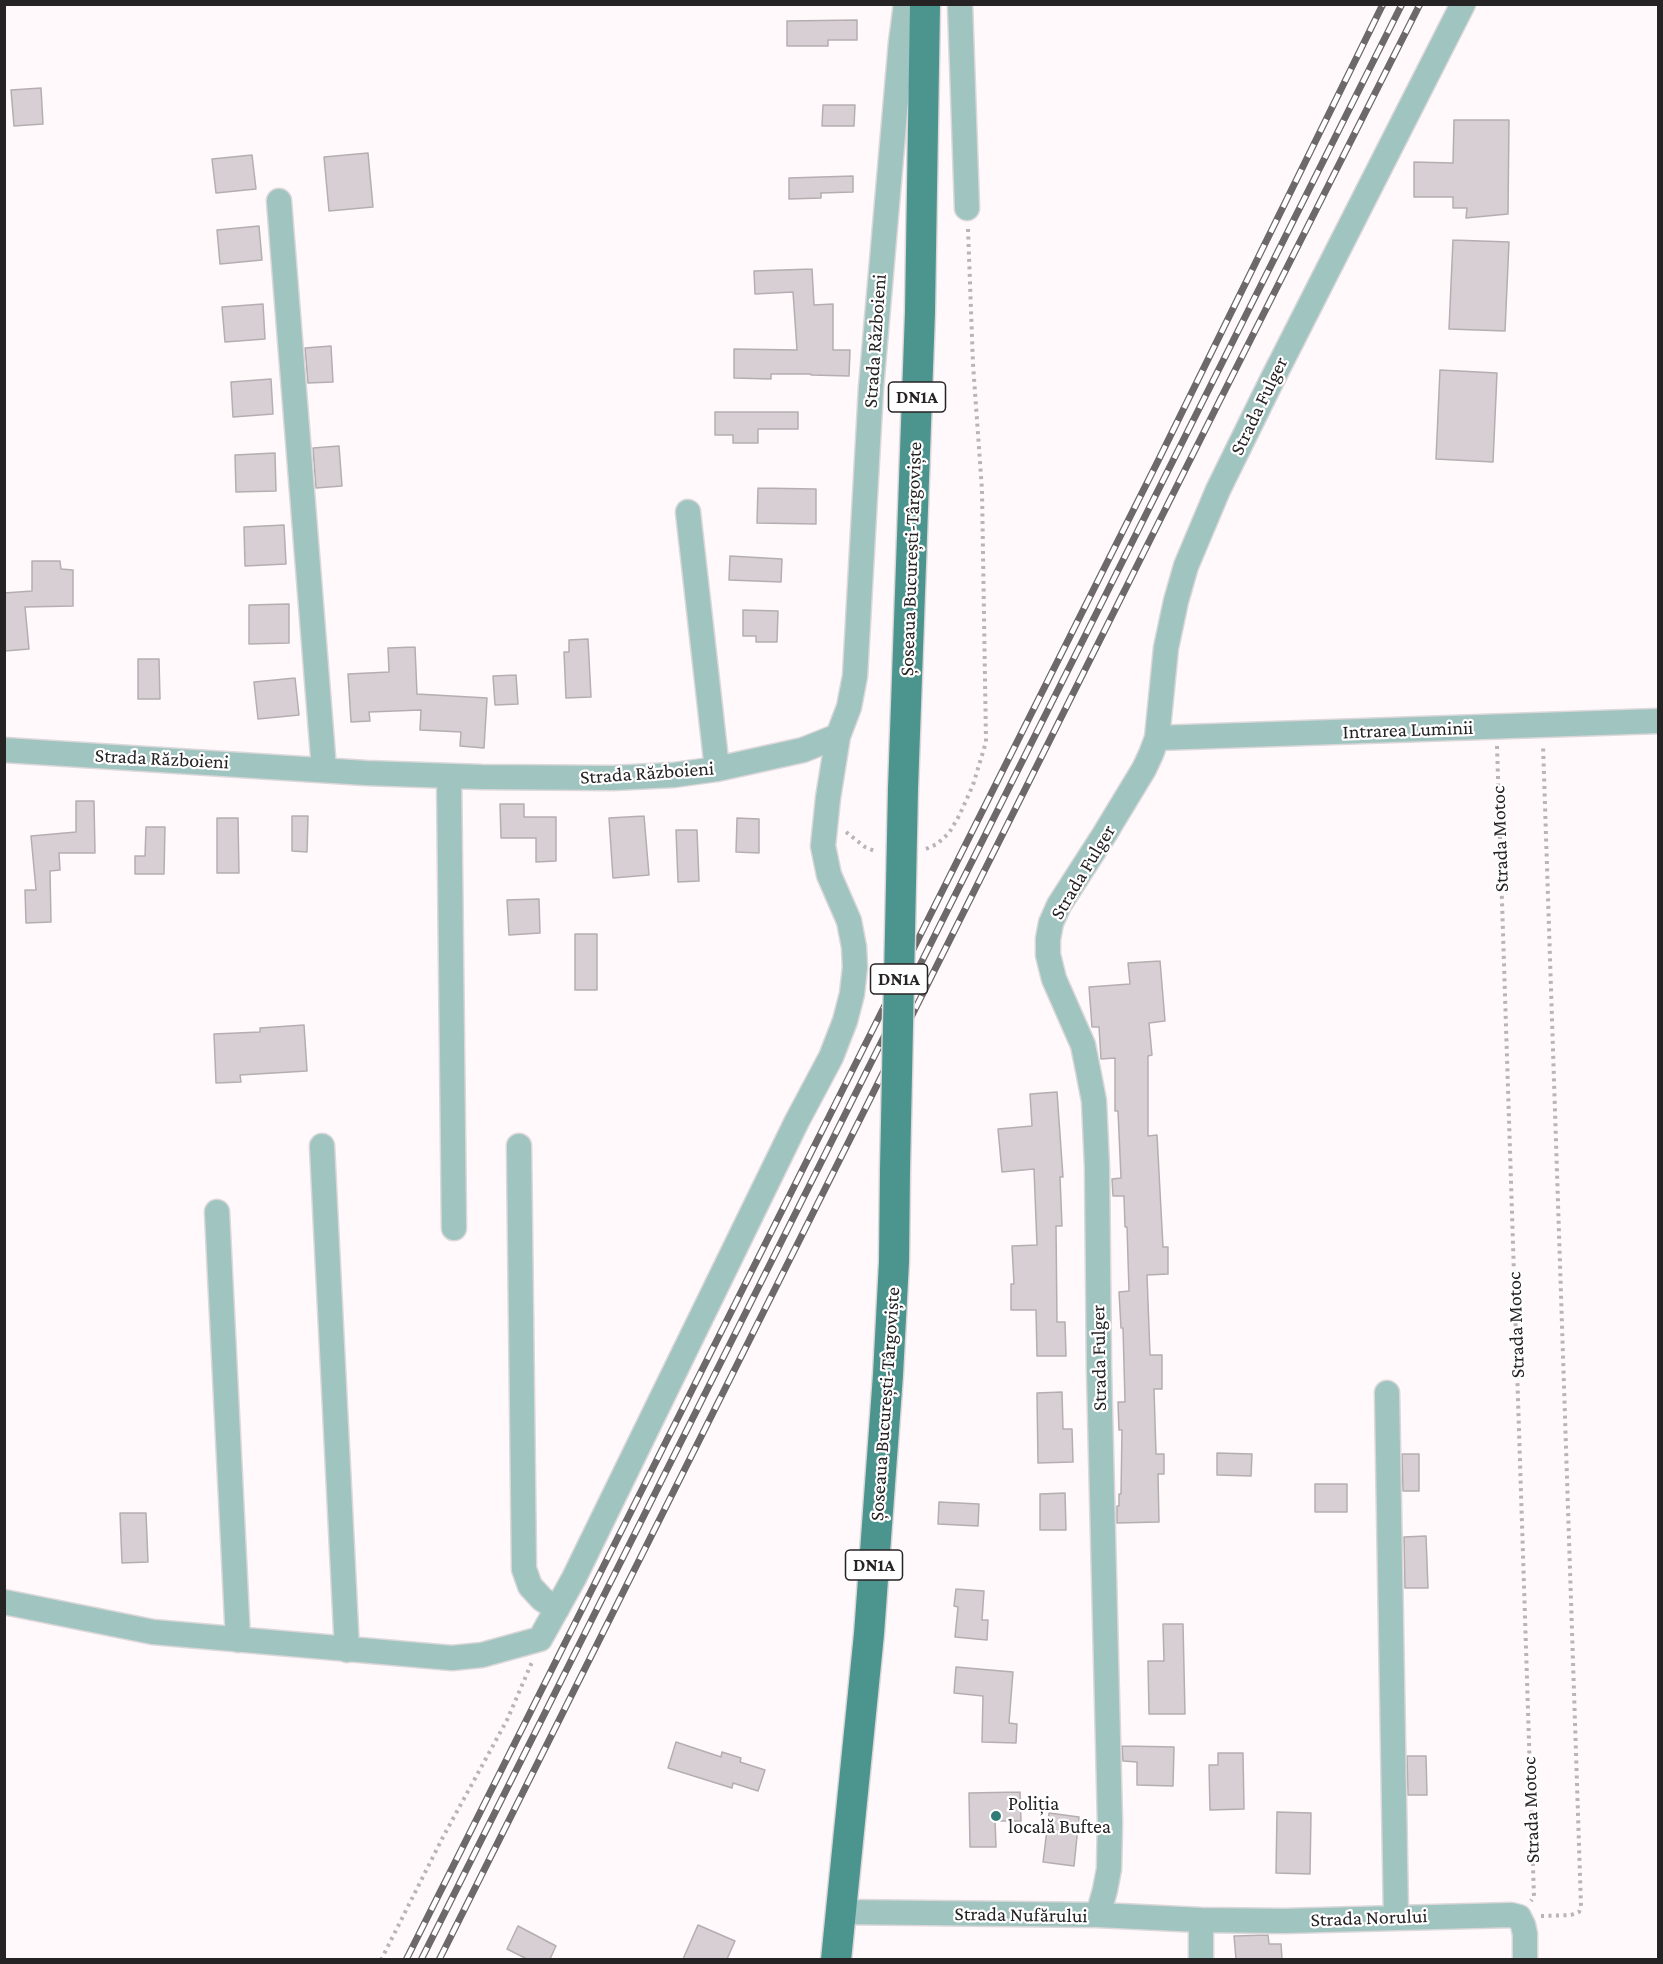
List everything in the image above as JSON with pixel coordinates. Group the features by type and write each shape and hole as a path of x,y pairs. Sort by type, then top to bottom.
{"main road":[{"name":"Șoseaua București-Târgoviște","path":"836,1959 872,1601 891,1319 903,789 920,312 925,4"}],"street":[{"name":"Strada Războieni","path":"4,750 449,776 613,778 674,775 762,761 803,750 838,736 849,707 855,676 871,388 906,4"},
{"path":"960,4 967,208"},
{"name":"Strada Fulger","path":"1098,1916 1106,1890 1109,1869 1110,1823 1094,1101 1083,1045 1054,979 1048,955 1051,923 1059,905 1144,769 1157,738 1166,648 1176,601 1199,532 1273,378 1463,4"},
{"path":"279,201 324,769"},
{"path":"688,512 717,769"},
{"name":"Intrarea Luminii","path":"1157,738 1659,721"},
{"path":"4,1602 153,1632 452,1658 482,1655 540,1639 579,1568 831,1057 845,1022 854,976 854,947 849,921 829,875 823,846 838,736"},
{"path":"449,776 454,1228"},
{"path":"322,1146 347,1650"},
{"path":"519,1146 524,1569 530,1586 556,1609"},
{"path":"217,1212 238,1640"},
{"path":"1387,1393 1396,1916"},
{"name":"Strada Nufărului","path":"841,1912 1201,1920"},
{"name":"Strada Norului","path":"1201,1920 1504,1914 1521,1922"},
{"path":"1201,1920 1201,1959"},
{"path":"1521,1922 1525,1959"}],"path":[{"path":"920,851 938,844 949,833 973,785 986,742 982,490 973,364 967,208"},
{"path":"1521,1922 1571,1915 1579,1912 1581,1906 1543,724"},
{"name":"Strada Motoc","path":"1497,727 1534,1897 1521,1922"},
{"path":"826,813 865,848 882,853"},
{"path":"381,1959 443,1837 507,1720 530,1670 540,1639"}],"building":[{"path":"857,20 857,40 828,40 828,46 787,46 787,21"},
{"path":"41,88 43,124 14,126 11,90"},
{"path":"823,105 855,105 854,126 822,126"},
{"path":"1454,120 1509,120 1508,214 1466,218 1467,208 1453,208 1453,197 1414,197 1414,162 1453,163"},
{"path":"368,153 373,207 329,211 324,157"},
{"path":"252,155 256,189 216,193 212,159"},
{"path":"853,176 853,192 821,193 821,198 789,199 789,178"},
{"path":"259,226 262,260 220,264 217,230"},
{"path":"1453,240 1509,242 1505,331 1449,329"},
{"path":"812,269 814,305 833,304 833,350 850,350 849,376 771,374 771,379 734,378 734,349 797,350 793,292 755,294 754,271"},
{"path":"263,304 265,339 225,342 222,307"},
{"path":"331,346 333,382 308,383 305,348"},
{"path":"1440,370 1497,373 1493,462 1436,459"},
{"path":"271,379 273,414 233,417 231,382"},
{"path":"715,412 798,412 798,429 758,429 758,443 733,443 733,435 715,435"},
{"path":"339,446 342,486 316,488 313,448"},
{"path":"275,453 276,491 236,492 235,455"},
{"path":"758,488 816,489 816,524 757,523"},
{"path":"284,525 286,564 245,566 244,527"},
{"path":"730,556 782,559 781,582 729,580"},
{"path":"32,561 60,561 61,569 73,570 73,606 25,607 29,649 5,651 4,593 32,591"},
{"path":"289,604 289,643 249,644 249,605"},
{"path":"743,610 778,611 777,642 756,642 756,636 743,636"},
{"path":"588,639 591,697 566,698 564,652 569,652 569,640"},
{"path":"415,647 417,694 487,698 484,748 460,746 461,732 420,730 421,710 369,712 370,721 351,722 348,674 389,672 388,648"},
{"path":"138,659 159,659 160,699 138,699"},
{"path":"516,675 518,704 495,705 493,676"},
{"path":"295,678 299,715 258,719 254,682"},
{"path":"76,801 94,801 95,853 59,853 60,870 50,871 51,922 26,923 25,890 36,890 31,836 76,832"},
{"path":"500,804 524,804 524,817 556,817 556,861 536,862 536,838 501,838"},
{"path":"292,816 308,816 307,852 292,851"},
{"path":"644,816 649,875 613,878 609,818"},
{"path":"217,818 238,818 239,873 217,873"},
{"path":"737,818 759,819 759,853 736,852"},
{"path":"146,827 165,827 164,874 135,874 135,856 145,856"},
{"path":"676,830 697,830 699,881 678,882"},
{"path":"539,899 540,933 509,935 507,900"},
{"path":"575,934 597,934 597,990 575,990"},
{"path":"1160,961 1165,1021 1149,1023 1152,1055 1148,1056 1148,1136 1157,1135 1163,1247 1168,1247 1168,1274 1147,1275 1150,1355 1162,1355 1162,1389 1154,1389 1156,1454 1164,1454 1164,1474 1158,1474 1159,1522 1117,1523 1117,1506 1119,1506 1119,1494 1121,1494 1122,1430 1119,1430 1118,1402 1125,1402 1123,1328 1121,1328 1119,1292 1129,1291 1127,1227 1125,1227 1124,1196 1113,1196 1112,1179 1121,1178 1118,1111 1115,1111 1115,1058 1101,1059 1099,1027 1092,1027 1089,987 1130,984 1128,963"},
{"path":"304,1025 307,1071 240,1075 241,1082 216,1083 214,1034 260,1032 260,1028"},
{"path":"1057,1092 1063,1177 1060,1177 1062,1226 1056,1226 1057,1322 1065,1322 1066,1356 1037,1356 1036,1310 1011,1310 1011,1284 1014,1284 1012,1246 1037,1245 1034,1169 1002,1172 998,1129 1032,1126 1030,1094"},
{"path":"1062,1392 1063,1429 1072,1429 1073,1462 1038,1463 1037,1393"},
{"path":"1217,1453 1252,1454 1251,1476 1217,1475"},
{"path":"1402,1454 1419,1454 1419,1491 1403,1491"},
{"path":"1315,1484 1347,1484 1347,1512 1315,1512"},
{"path":"1065,1493 1066,1530 1040,1530 1040,1494"},
{"path":"939,1502 979,1504 978,1526 938,1524"},
{"path":"120,1513 146,1513 148,1562 122,1563"},
{"path":"1426,1536 1428,1588 1405,1588 1404,1537"},
{"path":"956,1589 984,1591 982,1620 988,1620 987,1640 955,1637 958,1607 954,1606"},
{"path":"1163,1624 1183,1624 1185,1714 1149,1714 1148,1661 1164,1661"},
{"path":"956,1667 1013,1672 1009,1723 1017,1724 1016,1743 982,1742 983,1696 954,1693"},
{"path":"676,1742 721,1757 722,1752 741,1758 740,1762 765,1770 758,1791 733,1783 732,1788 668,1768"},
{"path":"1122,1746 1174,1747 1173,1786 1137,1785 1137,1762 1123,1761"},
{"path":"1218,1753 1243,1753 1244,1809 1210,1810 1209,1765 1218,1765"},
{"path":"1407,1756 1426,1756 1427,1795 1408,1795"},
{"name":"Poliția locală Buftea","path":"1020,1792 1021,1821 995,1821 996,1847 970,1847 969,1793"},
{"path":"1277,1812 1311,1813 1310,1874 1276,1873"},
{"path":"1049,1813 1079,1817 1074,1866 1043,1862"},
{"path":"698,1925 735,1941 727,1959 683,1959"},
{"path":"518,1926 556,1946 550,1959 527,1959 507,1949"},
{"path":"1268,1935 1269,1944 1281,1944 1282,1959 1236,1959 1234,1936"}],"railway":[{"path":"406,1960 1157,463 1383,4"},
{"path":"421,1960 1402,4"},
{"path":"439,1960 1420,4"}],"place":[{"name":"Poliția locală Buftea","path":"996,1816"}]}
